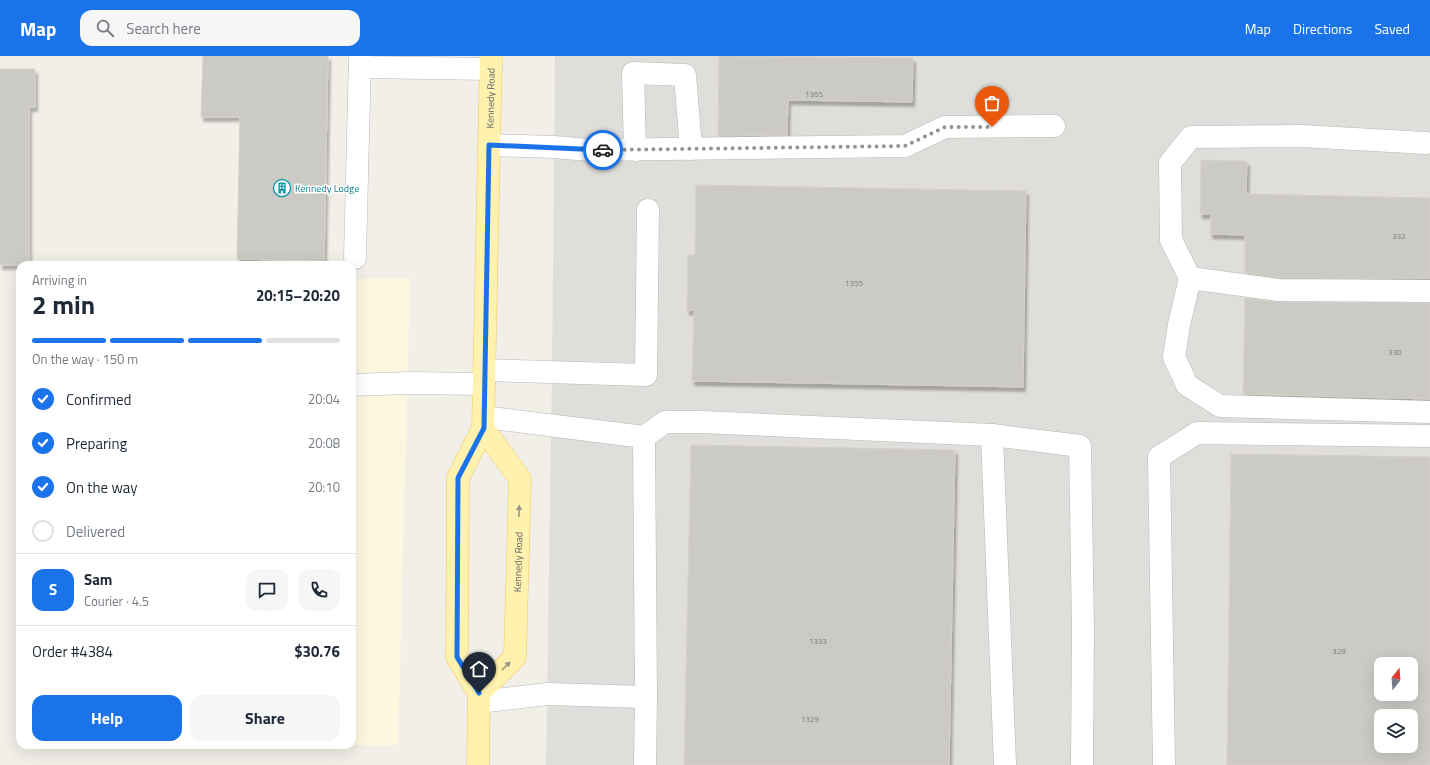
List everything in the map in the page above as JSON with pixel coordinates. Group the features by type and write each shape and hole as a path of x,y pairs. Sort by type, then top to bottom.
{"main road":[{"name":"Kennedy Road","path":"484,423 520,479 515,657 479,698 457,657 458,478 484,423 491,63"},
{"path":"478,765 479,698"}],"lane":[{"path":"355,258 360,61 491,63"},
{"path":"635,150 633,73 685,75 691,149"},
{"path":"489,145 554,147 589,150 905,146 945,127 1054,126"},
{"path":"1426,143 1301,136 1191,137 1170,164 1171,240 1190,278 1178,326 1174,357 1187,385 1220,406 1430,412"},
{"path":"356,385 409,383 485,377 646,374 648,210"},
{"path":"1190,278 1278,290 1430,291"},
{"path":"484,423 644,437 665,422 700,422 992,435 1080,446 1083,630 1082,765"},
{"path":"1164,765 1159,456 1197,433 1430,436"},
{"path":"992,435 1005,765"},
{"path":"644,437 646,697 645,765"},
{"path":"479,698 547,694 646,697"}],"shaded area":[{"path":"555,56 1430,56 1430,765 546,765"},
{"path":"356,279 410,279 398,745 356,745"}],"building":[{"name":"Kennedy Lodge","path":"203,56 328,56 324,261 237,259 240,117 201,117"},
{"path":"719,56 913,58 912,102 788,100 787,135 718,136"},
{"path":"0,69 35,69 35,107 29,107 29,261 16,261 16,265 0,265"},
{"path":"1201,160 1247,161 1246,194 1430,198 1430,278 1279,278 1245,273 1245,235 1210,234 1211,214 1200,214"},
{"path":"696,185 1026,191 1023,387 692,381 694,310 687,311 688,255 695,255"},
{"path":"1245,298 1278,302 1430,303 1430,399 1243,394"},
{"path":"691,445 955,450 949,765 684,765"},
{"path":"1231,454 1430,457 1430,765 1227,765"}],"way so far":[{"path":"603,150 905,146 945,127 992,127"}],"place":[{"name":"Kennedy Lodge","path":"282,188"}],"route":[{"path":"479,693 457,657 458,478 484,428 489,145 603,150"}]}
